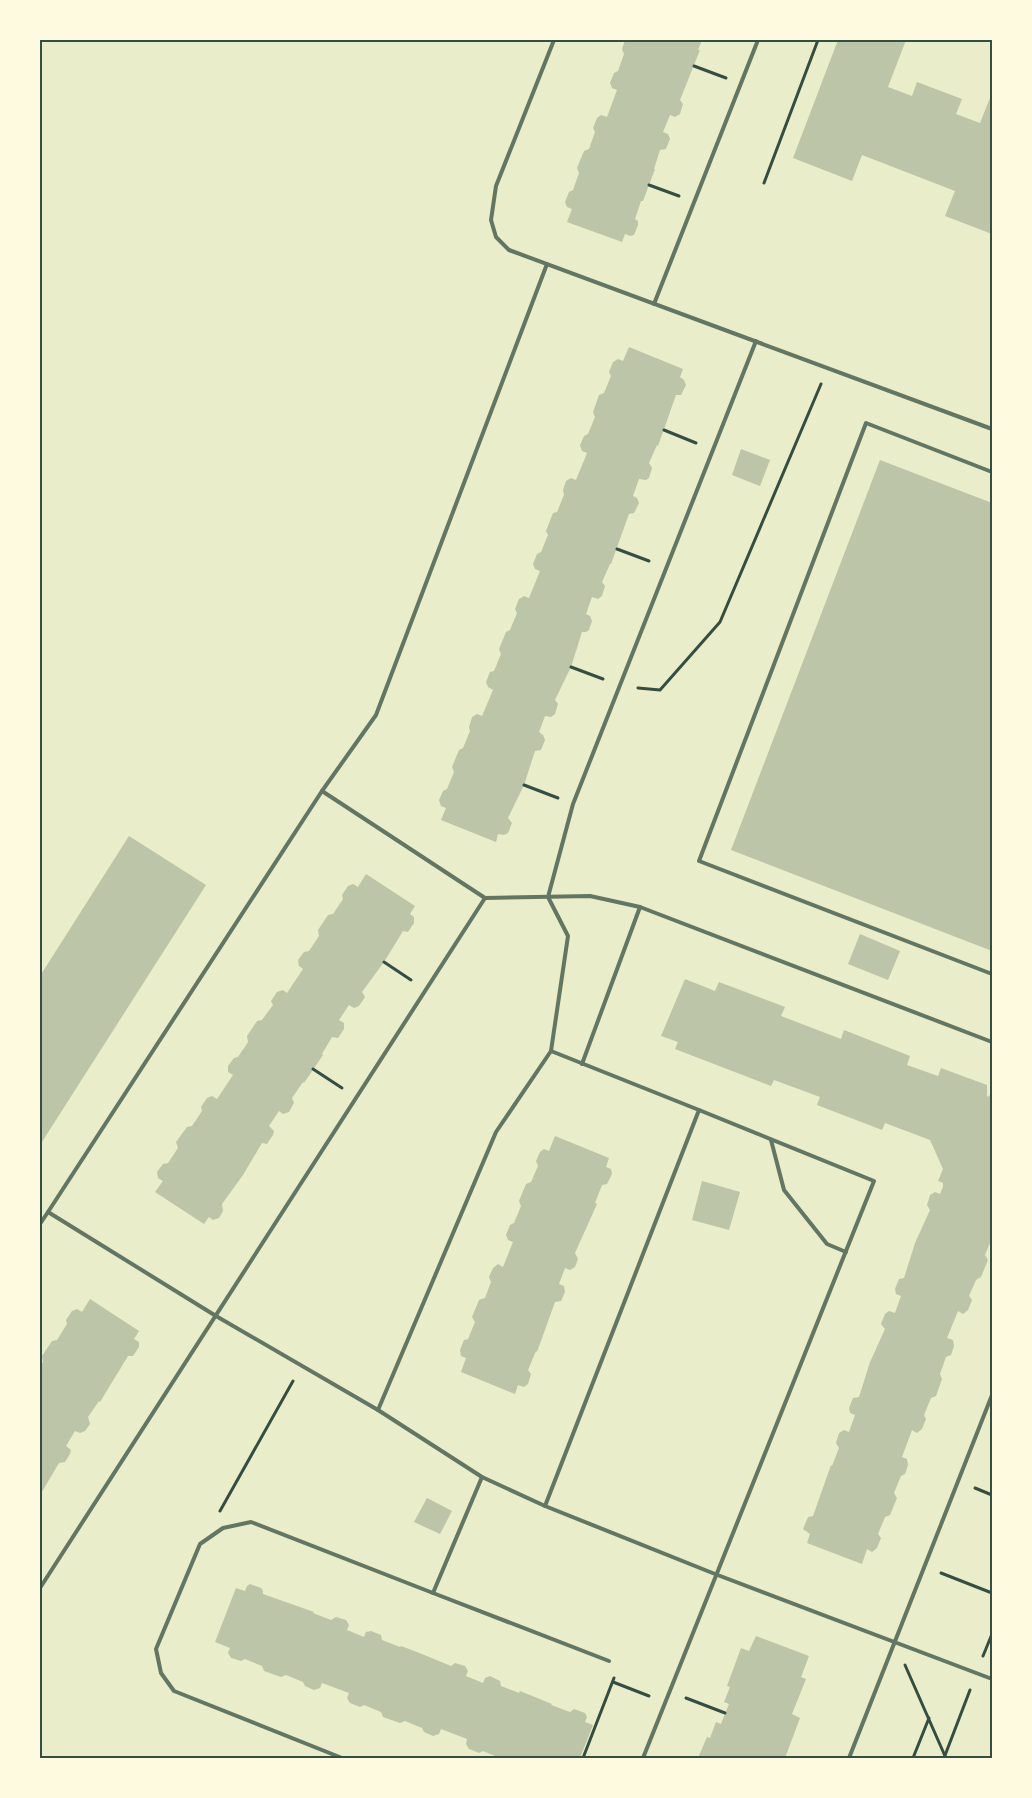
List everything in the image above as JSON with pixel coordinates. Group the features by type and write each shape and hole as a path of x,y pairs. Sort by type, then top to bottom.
{"lane":[{"path":"554,40 496,186 491,220 496,237 510,250 992,429"},
{"path":"654,304 758,40"},
{"path":"40,1224 322,791 376,715 547,264"},
{"path":"378,1410 496,1132 551,1051 568,936 548,896 574,804 756,341"},
{"path":"992,472 866,423 698,861 992,974"},
{"path":"322,791 485,898 590,896 640,907 992,1042"},
{"path":"40,1588 485,898"},
{"path":"582,1064 640,907"},
{"path":"551,1051 874,1181 715,1574 643,1758"},
{"path":"545,1506 699,1110"},
{"path":"771,1140 784,1190 827,1244 846,1252"},
{"path":"48,1212 216,1316 378,1410 482,1477 545,1506 715,1574 992,1679"},
{"path":"849,1758 992,1395"},
{"path":"433,1593 482,1477"},
{"path":"342,1758 174,1691 161,1673 156,1649 200,1544 223,1528 251,1522 609,1661"}],"path":[{"path":"764,183 818,40"},
{"path":"694,66 740,84"},
{"path":"649,185 694,202"},
{"path":"571,667 620,686 660,690 720,622 828,368"},
{"path":"664,430 713,449"},
{"path":"617,549 666,567"},
{"path":"524,785 574,804"},
{"path":"384,962 426,990"},
{"path":"313,1069 356,1098"},
{"path":"214,1535 210,1528 302,1366"},
{"path":"924,1567 992,1593"},
{"path":"945,1757 992,1634"},
{"path":"895,1642 945,1757"},
{"path":"583,1758 619,1665 609,1661"},
{"path":"613,1682 665,1702"},
{"path":"669,1692 725,1713"},
{"path":"913,1758 929,1718"}],"building":[{"path":"625,40 702,40 698,50 700,50 680,100 683,104 680,114 675,117 670,115 663,132 668,134 670,139 666,149 660,150 655,169 643,201 641,201 635,219 638,221 638,225 634,235 625,234 622,242 567,222 572,209 567,207 565,202 569,192 573,190 579,173 577,168 584,151 589,149 595,132 593,128 597,118 601,115 607,117 617,90 612,88 610,83 614,73 618,71 624,54 622,49"},
{"path":"838,40 906,40 888,87 912,96 917,82 962,99 956,114 980,123 992,93 992,234 945,216 955,191 862,155 852,181 793,158"},
{"path":"629,347 683,369 680,377 686,385 681,395 676,395 658,446 649,463 652,468 649,478 646,480 639,479 633,496 637,498 639,503 634,513 629,514 611,564 602,582 605,586 602,596 598,599 592,597 586,614 590,616 592,621 589,630 582,632 571,667 555,700 558,704 555,714 551,717 545,716 539,732 545,740 541,750 535,751 524,785 508,818 512,823 508,833 504,835 498,834 496,842 441,820 446,808 441,806 439,800 443,791 447,789 454,772 452,767 470,731 469,727 472,717 477,714 482,716 493,690 488,687 486,682 490,672 494,671 501,654 499,649 517,613 515,609 519,599 524,596 529,598 540,571 535,569 533,564 537,554 541,552 548,535 546,531 553,513 557,512 564,495 563,490 566,481 571,478 576,480 587,453 582,451 580,445 584,436 588,434 595,417 593,412 599,395 604,393 611,376 609,372 613,362 618,359 623,361"},
{"path":"741,449 770,460 760,486 732,475"},
{"path":"880,460 992,503 992,951 731,850"},
{"path":"129,836 206,885 40,1145 40,976"},
{"path":"366,874 415,906 410,914 414,917 414,923 408,932 403,931 384,962 362,992 365,997 359,1006 354,1008 349,1005 339,1020 344,1023 344,1029 338,1038 332,1037 323,1055 292,1098 294,1103 289,1112 283,1114 279,1111 269,1126 274,1131 273,1135 267,1144 262,1143 243,1175 222,1204 223,1211 219,1218 213,1220 209,1217 204,1224 155,1192 163,1181 158,1178 157,1172 163,1164 168,1163 178,1148 176,1142 187,1127 192,1126 202,1111 201,1107 207,1098 212,1096 217,1099 233,1075 228,1072 228,1066 234,1058 238,1057 248,1042 247,1036 257,1021 262,1020 273,1005 271,1001 277,992 283,990 287,993 303,969 299,966 298,960 304,952 309,951 319,936 318,930 328,915 333,914 343,899 342,895 348,886 353,884 358,887"},
{"path":"860,934 900,951 888,980 848,964"},
{"path":"685,979 715,991 719,982 785,1007 781,1016 841,1039 844,1030 910,1056 907,1065 938,1076 941,1068 987,1085 987,1097 992,1094 992,1238 985,1255 988,1260 981,1277 976,1280 969,1296 972,1300 968,1310 963,1314 958,1311 947,1338 953,1340 954,1346 951,1355 946,1357 940,1374 942,1379 936,1396 931,1398 924,1415 926,1419 922,1429 917,1433 912,1430 902,1457 907,1459 908,1465 894,1493 897,1498 890,1515 885,1517 878,1534 881,1538 877,1548 872,1552 867,1549 862,1564 807,1543 810,1534 803,1529 808,1517 813,1516 839,1448 836,1443 839,1433 844,1430 849,1432 855,1415 850,1413 849,1408 853,1398 859,1397 870,1362 885,1329 881,1324 885,1314 889,1311 895,1313 901,1296 896,1294 895,1289 899,1279 904,1278 915,1243 930,1210 927,1205 930,1195 935,1192 940,1194 943,1187 943,1183 938,1181 943,1169 930,1140 885,1123 882,1130 817,1105 820,1097 774,1080 771,1086 675,1049 678,1042 661,1036"},
{"path":"555,1136 609,1158 606,1167 611,1169 612,1174 607,1184 602,1185 595,1203 597,1204 575,1253 578,1259 575,1267 570,1270 565,1268 559,1284 564,1286 565,1292 561,1301 555,1302 537,1352 528,1370 531,1374 528,1384 524,1387 518,1385 515,1394 461,1372 466,1358 461,1356 460,1350 464,1340 468,1339 475,1322 472,1317 479,1300 485,1298 491,1282 489,1277 493,1268 498,1264 503,1267 513,1242 508,1240 506,1235 510,1225 514,1223 521,1206 519,1201 526,1184 531,1182 538,1166 536,1161 540,1152 544,1149 549,1151"},
{"path":"702,1181 740,1192 729,1230 692,1220"},
{"path":"90,1299 139,1331 134,1339 139,1342 139,1347 133,1356 128,1356 100,1402 88,1417 90,1424 85,1431 80,1433 75,1431 66,1446 71,1450 70,1454 65,1462 59,1463 40,1495 40,1367 43,1362 42,1356 52,1341 57,1340 67,1324 66,1320 72,1311 77,1309 82,1312"},
{"path":"427,1498 452,1511 440,1534 414,1522"},
{"path":"250,1584 261,1588 263,1594 331,1620 336,1617 346,1620 349,1625 347,1630 364,1637 366,1632 371,1631 381,1635 382,1640 451,1666 455,1663 465,1666 468,1671 466,1676 483,1683 485,1678 490,1676 500,1681 501,1686 519,1693 520,1691 570,1712 574,1709 585,1713 587,1717 585,1722 593,1725 580,1758 500,1758 483,1751 479,1753 469,1749 466,1744 467,1739 441,1729 439,1734 433,1736 424,1732 422,1728 405,1721 400,1723 383,1717 381,1712 364,1705 360,1707 350,1703 347,1698 349,1693 322,1683 320,1688 314,1690 305,1686 303,1682 286,1675 281,1677 264,1671 262,1666 245,1659 241,1661 231,1658 228,1653 230,1648 215,1642 236,1588 245,1591"},
{"path":"756,1636 809,1656 801,1677 806,1679 792,1714 800,1718 785,1758 698,1758 707,1737 710,1738 716,1722 721,1724 729,1704 724,1702 730,1687 727,1686 741,1648 749,1651"}]}
